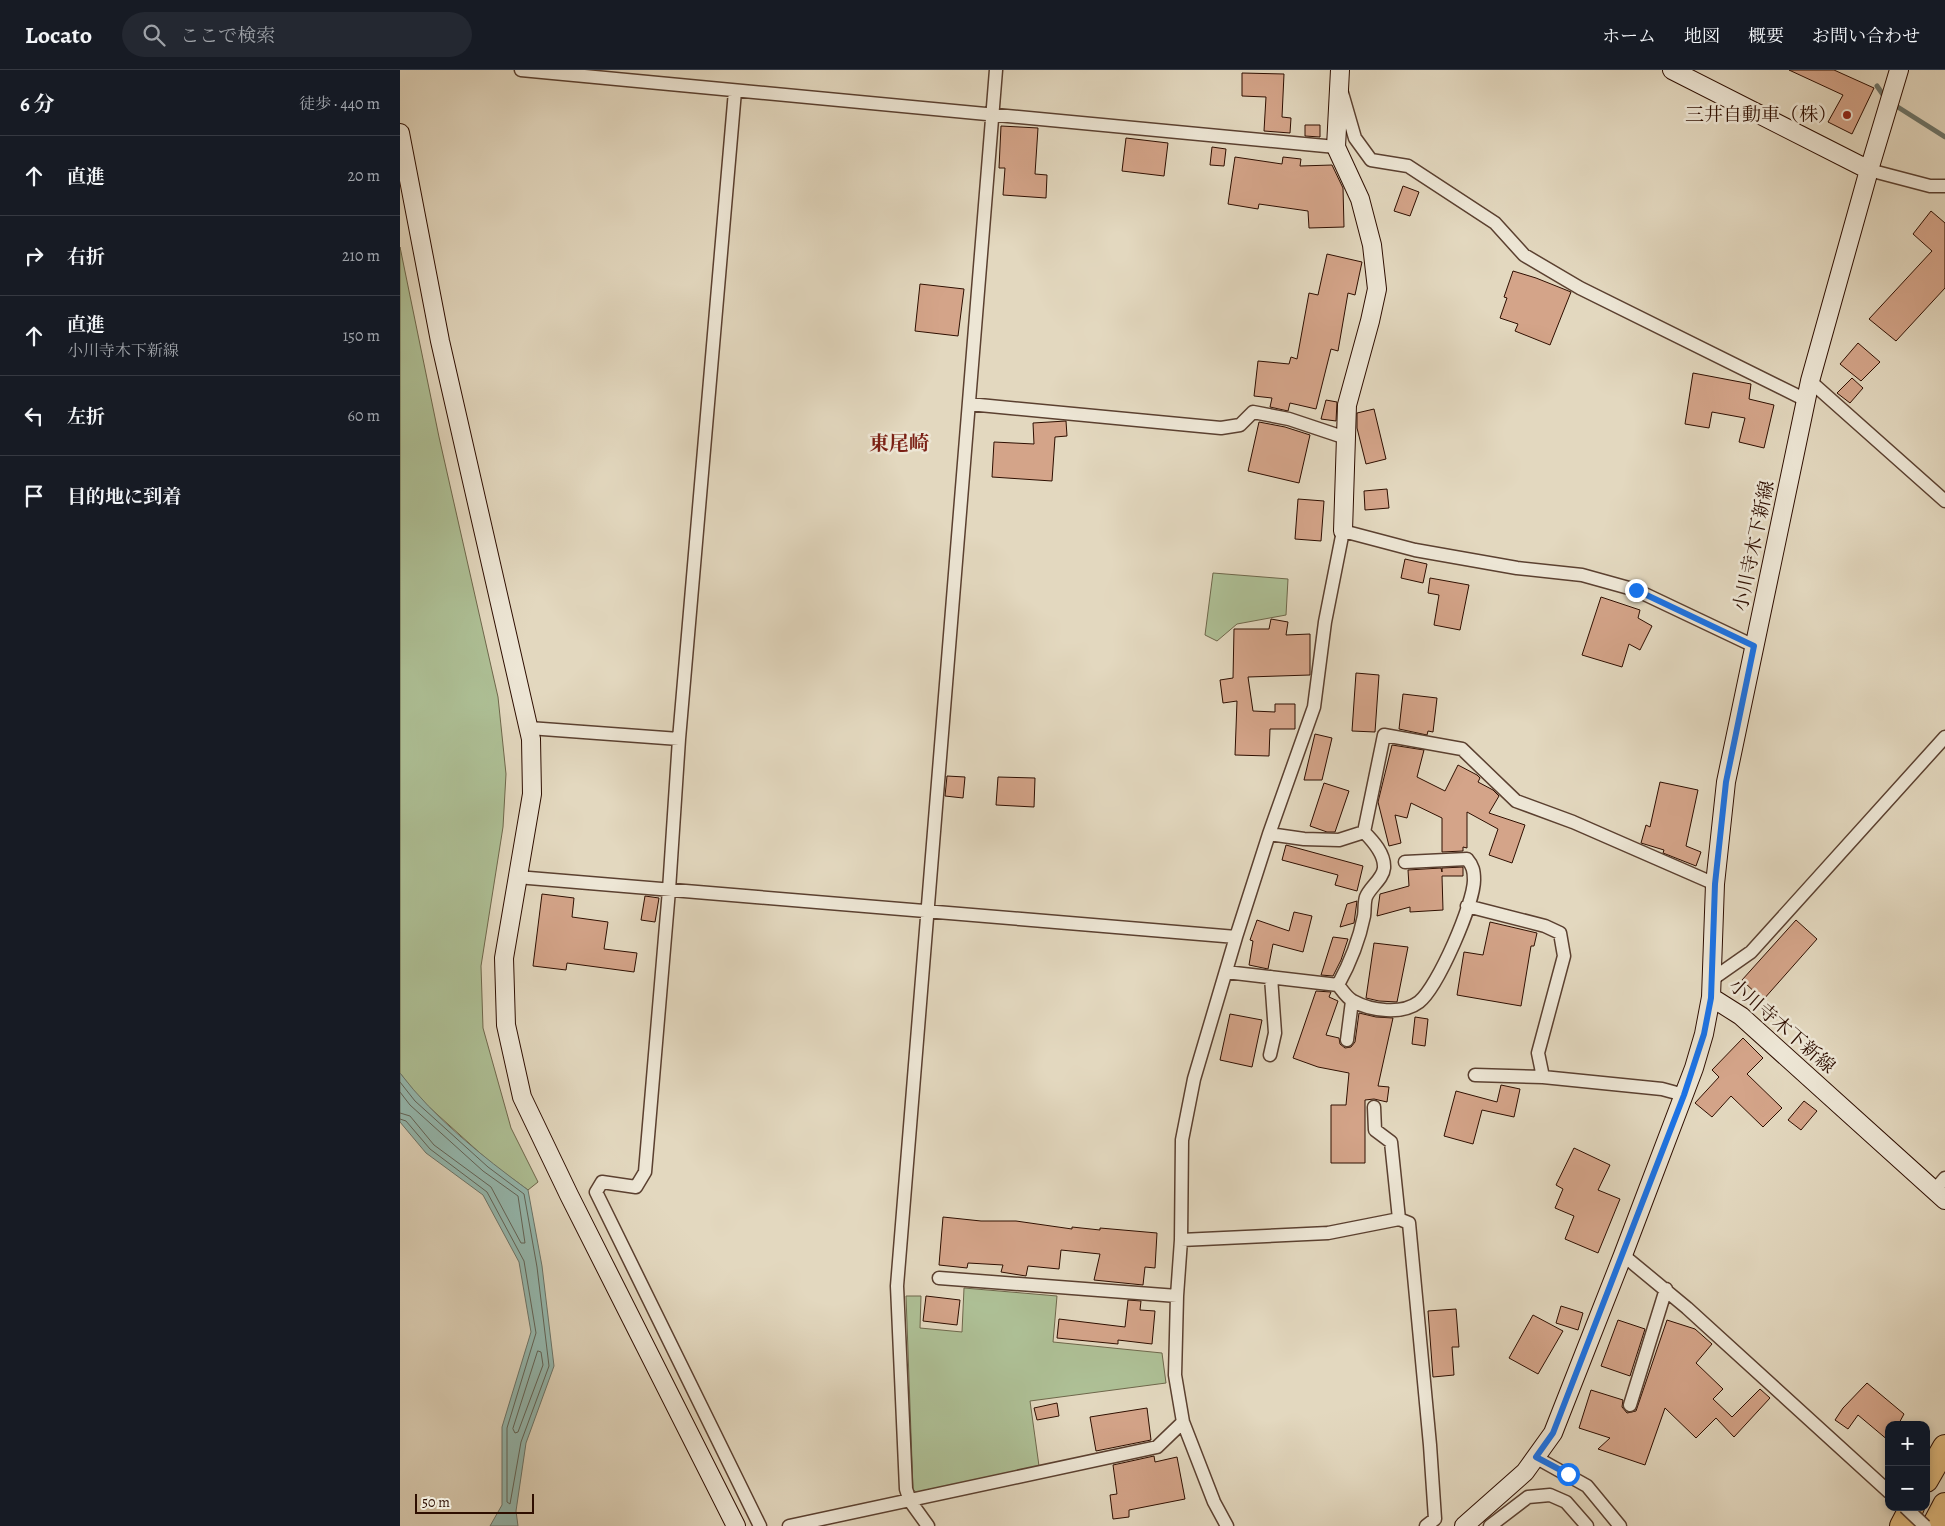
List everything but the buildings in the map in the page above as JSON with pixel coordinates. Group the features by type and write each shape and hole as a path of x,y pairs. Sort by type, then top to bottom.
{"highway":[{"path":"1930,1473 1945,1447"},
{"path":"1934,1526 1945,1505"},
{"path":"1902,1526 1910,1511"}],"street":[{"path":"521,70 1336,147"},
{"path":"928,1526 910,1501 906,1489 897,1286 996,70"},
{"path":"1672,70 1869,170 1930,186 1945,186"},
{"name":"小川寺木下新線","path":"1899,70 1810,381 1726,782 1715,884 1711,989 1941,1190"},
{"path":"1227,1526 1214,1502 1183,1422 1175,1375 1177,1296 1181,1240 1182,1140 1194,1079 1236,938 1314,707 1325,622 1343,531 1347,405 1377,289 1372,245 1360,199 1336,147 1343,74"},
{"path":"1343,74 1355,138 1371,160 1408,166 1495,223 1524,255 1580,288 1806,400"},
{"path":"735,91 679,739 669,890 645,1172 636,1187 602,1182 596,1192 760,1526"},
{"path":"400,133 440,341 531,739 532,794 504,958 506,1025 522,1097 569,1195 736,1526"},
{"path":"1810,381 1945,502"},
{"path":"969,404 1221,428 1240,425 1253,412 1289,419 1346,438"},
{"path":"1343,531 1414,550 1517,568 1582,575 1636,590 1754,646"},
{"path":"529,728 679,739"},
{"path":"1364,832 1384,735 1462,749 1516,801 1573,822 1715,884"},
{"path":"1464,1526 1525,1472 1553,1433 1684,1095 1704,1034 1711,989 1751,952 1945,737"},
{"path":"1270,834 1304,839 1339,840 1364,832"},
{"path":"1338,985 1358,941 1366,897 1384,869 1383,858 1373,841 1364,832"},
{"path":"1226,972 1338,985 1352,1001 1374,1009 1398,1010 1418,1002 1430,990 1446,962 1474,882 1473,865 1467,859 1405,862"},
{"path":"517,877 1236,938"},
{"path":"1467,906 1545,926 1560,933 1564,956 1538,1053 1543,1077"},
{"path":"1270,1055 1275,1033 1271,977"},
{"path":"1348,1040 1352,1001"},
{"path":"1475,1075 1543,1077 1662,1089 1684,1095"},
{"path":"1374,1107 1375,1130 1391,1142 1399,1219"},
{"path":"1181,1240 1328,1233 1399,1219 1409,1223 1435,1519 1426,1526"},
{"path":"1623,1255 1666,1289 1885,1489"},
{"path":"939,1278 1177,1296"},
{"path":"1630,1405 1666,1289"},
{"path":"789,1526 1157,1446 1183,1422"},
{"path":"1536,1457 1588,1486 1620,1526"},
{"path":"1490,1526 1528,1497 1550,1495 1566,1502 1587,1526"},
{"path":"1909,1511 1925,1526"}],"green space":[{"path":"400,247 439,437 498,697 506,774 503,827 481,966 483,1028 511,1128 538,1182 528,1190 491,1163 418,1097 400,1073"},
{"path":"1213,573 1288,579 1286,615 1237,624 1217,641 1205,635"},
{"path":"964,1288 1057,1296 1053,1342 1162,1353 1166,1383 1030,1401 1039,1466 917,1494 913,1489 906,1296 921,1296 920,1328 962,1332"}],"water":[{"path":"400,1073 428,1106 460,1136 528,1190 542,1266 554,1366 526,1443 516,1511 518,1526 490,1526 502,1505 502,1427 531,1332 519,1262 483,1195 426,1153 400,1122"}],"waterway":[{"path":"1877,86 1886,99"},
{"path":"1893,104 1945,137"}],"place":[{"name":"三井自動車（株）","path":"1847,115"}],"district":[{"name":"東尾崎","path":"899,443"}],"route":[{"path":"1568,1474 1536,1457 1553,1433 1684,1095 1704,1034 1711,998 1715,884 1726,782 1754,646 1636,590"}]}
